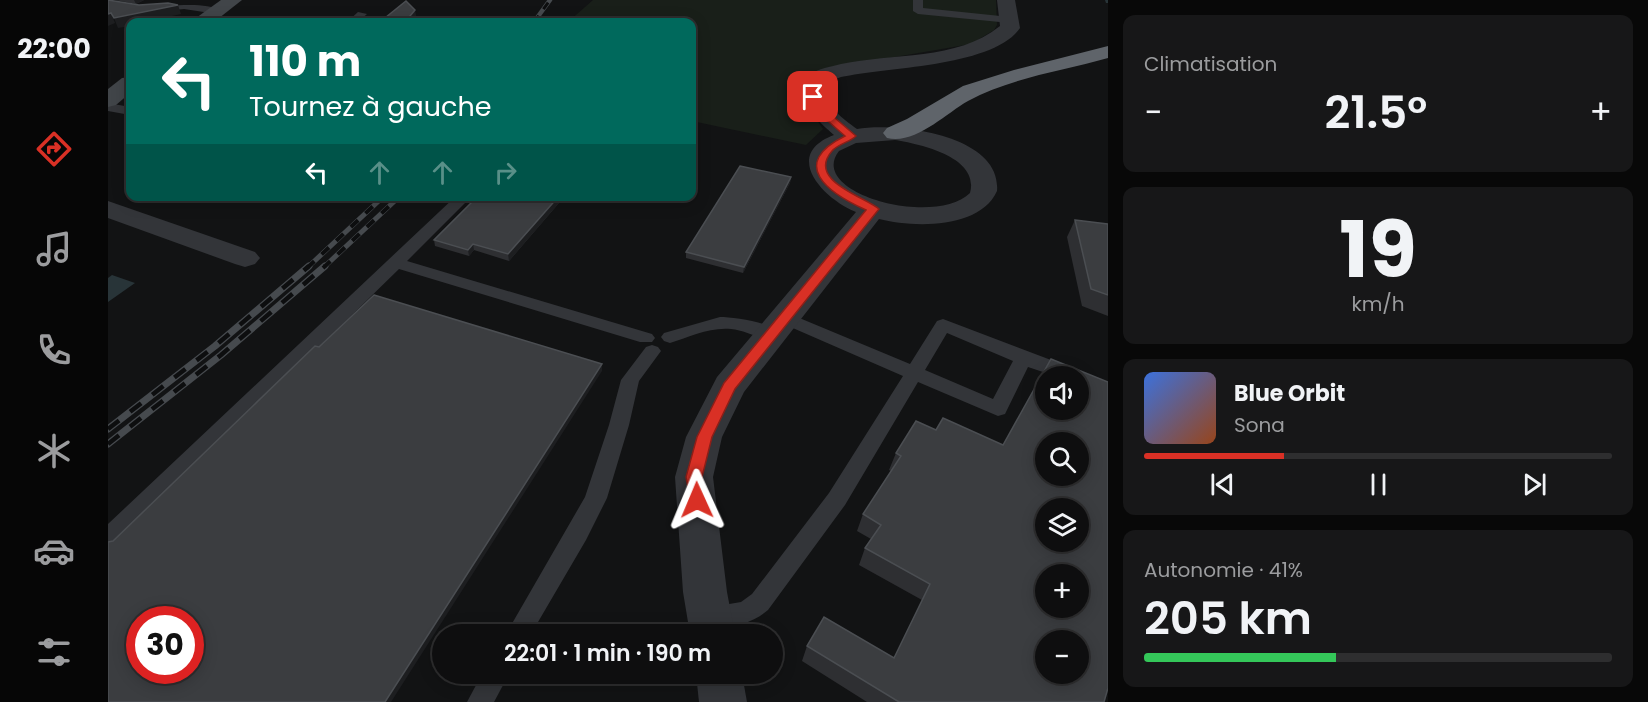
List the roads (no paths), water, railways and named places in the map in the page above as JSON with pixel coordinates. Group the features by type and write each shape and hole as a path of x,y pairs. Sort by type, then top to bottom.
{"highway":[{"path":"895,133 919,124 950,101 972,91 1108,52"}],"main road":[{"path":"108,100 126,85"}],"street":[{"path":"851,136 832,120 813,97 814,87 819,79 855,68 940,56 988,44 1003,37 1010,28 1008,10"},
{"path":"895,133 928,139 950,147 967,158 980,170 985,182 982,195 972,205 954,212 930,216 903,215 873,209 852,200 833,186 823,172 822,159 829,147 851,136 895,133"},
{"path":"108,209 245,258"},
{"path":"710,624 694,477 704,437 729,386 873,209"},
{"path":"720,684 723,702"}],"lane":[{"path":"108,4 143,10 184,6 218,11"},
{"path":"918,5 1008,10"},
{"path":"357,18 362,14"},
{"path":"108,107 126,110"},
{"path":"108,538 460,201"},
{"path":"397,263 649,345"},
{"path":"524,624 596,498 619,425 630,380 657,333 670,337 711,324 729,321 778,326 914,374 998,409 1023,358"},
{"path":"715,624 753,610 760,602 837,499 943,325 1044,366"},
{"path":"480,702 490,684"}],"railway":[{"path":"537,18 550,0"},
{"path":"307,268 379,201"},
{"path":"323,268 395,201"},
{"path":"108,429 215,346 309,266"},
{"path":"108,444 221,355 325,266"}]}
